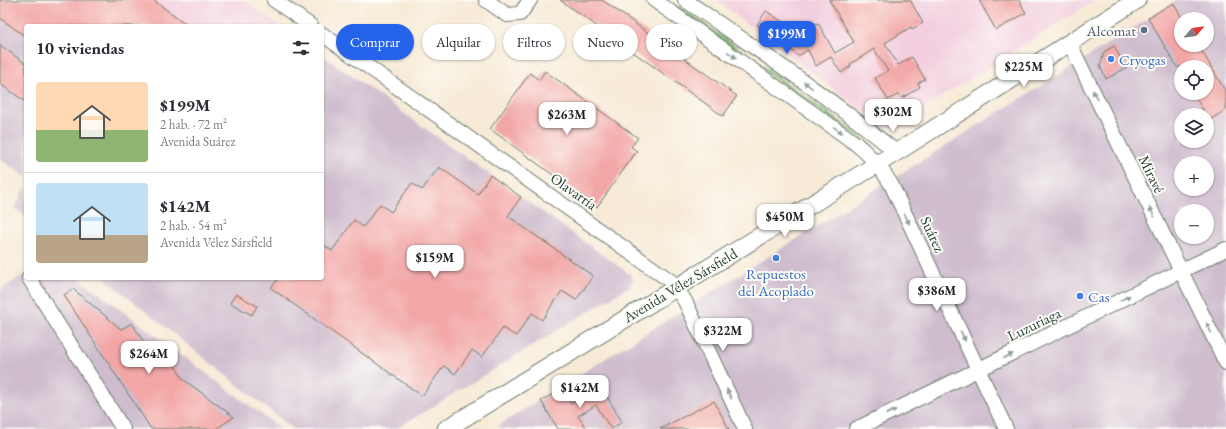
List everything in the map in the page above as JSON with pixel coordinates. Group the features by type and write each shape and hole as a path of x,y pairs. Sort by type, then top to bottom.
{"main road":[{"name":"Avenida Vélez Sársfield","path":"451,428 878,164 1137,0"}],"street":[{"path":"274,0 308,24"},
{"path":"486,0 507,15 520,14 530,0"},
{"name":"Suárez","path":"654,0 871,155 891,184 1006,429"},
{"path":"685,0 792,74 873,133 896,152"},
{"name":"Olavarría","path":"324,35 667,277 677,287 745,429"},
{"name":"Miravé","path":"1069,42 1226,364"},
{"name":"Luzuriaga","path":"856,429 1226,249"},
{"path":"31,280 123,429"}],"shaded area":[{"path":"0,0 243,0 277,24 24,24 24,36 0,18"},
{"path":"716,0 1096,0 893,127 885,128"},
{"path":"1178,0 1226,0 1226,429 503,429 498,426"},
{"path":"0,18 24,36 24,176 0,159"},
{"path":"324,56 631,275 633,280 630,286 396,429 293,429 107,280 324,280"},
{"path":"24,190 24,215 15,208"},
{"path":"24,274 24,280 81,280 281,429 0,429 0,290"}],"green space":[{"path":"679,6 872,144 873,147 870,147 678,10"}],"building":[{"path":"0,0 153,0 186,24 24,24 24,36 0,18"},
{"path":"560,0 602,0 636,24 594,24"},
{"path":"829,0 910,0 923,23 912,29 911,27 885,43 898,65 912,57 925,79 918,83 920,87 902,98 899,94 888,100 875,78 888,71 874,49 850,64 851,66 841,73 831,57 816,66 808,50 798,56 778,39 757,25 766,11 800,33 818,23 835,53 854,42"},
{"path":"979,0 1019,0 1026,13 996,30"},
{"path":"1173,3 1179,12 1174,12 1174,52 1202,52 1207,60 1174,60 1174,62 1148,18"},
{"path":"638,26 646,31 646,60 686,60 737,96 723,116 638,56"},
{"path":"0,45 24,63 24,101 0,84"},
{"name":"Cryogas","path":"1114,46 1126,68 1106,79 1100,66 1104,52"},
{"path":"545,71 638,138 631,147 637,151 597,207 490,129 530,73 539,80"},
{"path":"1214,72 1226,92 1226,110 1214,117 1214,108 1202,108 1197,100 1214,100"},
{"path":"439,167 478,194 490,175 521,197 508,216 593,276 576,300 562,291 542,320 532,313 516,336 503,328 482,357 472,350 455,374 444,366 422,396 271,288 277,280 324,280 324,245 332,251 354,220 363,227 380,204 391,212 412,183 422,190"},
{"path":"73,289 121,329 132,323 151,354 163,347 183,379 234,417 216,429 151,429 64,295"},
{"path":"236,294 257,306 252,315 230,303"},
{"path":"599,383 622,422 611,429 596,405 578,416 587,429 558,429 541,401 561,389 571,404 589,392 587,390"},
{"path":"714,401 729,429 660,429"}],"place":[{"name":"Alcomat","path":"1144,30"},
{"name":"Cryogas","path":"1111,59"},
{"name":"Repuestos del Acoplado","path":"776,258"},
{"name":"Cas","path":"1080,296"}]}
